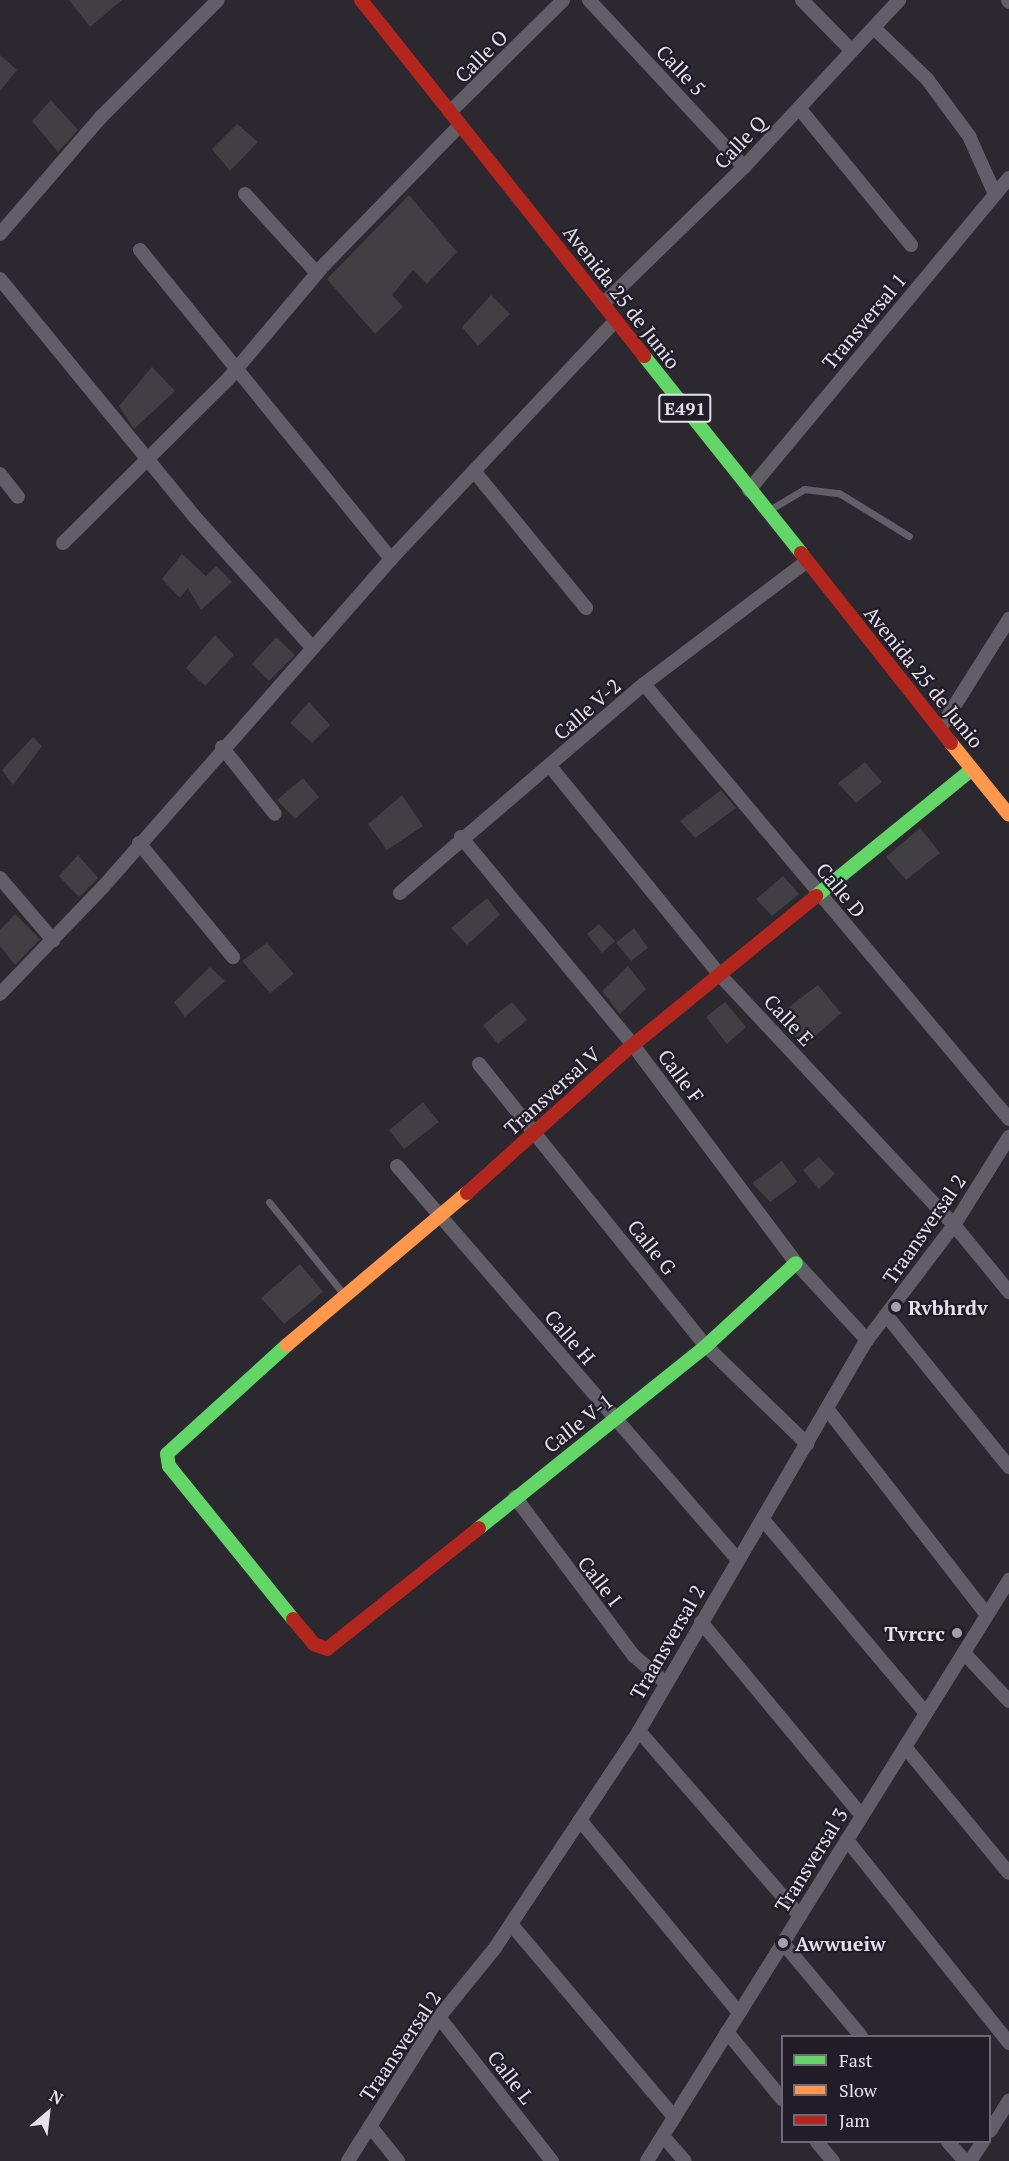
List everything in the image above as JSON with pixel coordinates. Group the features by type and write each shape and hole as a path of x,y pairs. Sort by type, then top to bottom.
{"main road":[{"name":"Avenida 25 de Junio","path":"361,0 1009,815"},
{"name":"Transversal V","path":"167,1454 345,1296 537,1134 633,1045 817,892 972,768"},
{"name":"Calle V-1","path":"167,1454 169,1466 194,1502 314,1644 327,1649 338,1645 515,1497 706,1346 796,1263"}],"street":[{"path":"0,234 100,117 218,0"},
{"name":"Calle O","path":"450,112 563,0"},
{"name":"Calle 5","path":"589,0 744,167"},
{"path":"802,0 852,51"},
{"name":"Calle Q","path":"603,304 744,167 899,0"},
{"path":"874,28 927,79 969,136 995,194"},
{"path":"799,108 911,244"},
{"path":"63,543 237,368 317,273 460,125"},
{"name":"Transversal 1","path":"749,490 1009,178"},
{"path":"245,194 317,273"},
{"path":"140,250 391,560"},
{"path":"0,279 150,456 193,515 312,647"},
{"path":"0,994 140,843 222,747 391,560 615,320"},
{"path":"474,471 586,608"},
{"path":"0,474 18,497"},
{"name":"Calle V-2","path":"400,892 461,837 550,766 644,684 806,562"},
{"path":"941,727 1009,619"},
{"name":"Calle D","path":"644,684 1009,1119"},
{"path":"222,747 275,814"},
{"name":"Calle E","path":"550,766 718,973 954,1225 1009,1292"},
{"name":"Calle F","path":"461,837 633,1045 796,1263 867,1340"},
{"path":"140,843 233,957"},
{"path":"0,878 52,940"},
{"name":"Calle G","path":"479,1064 706,1346 807,1444"},
{"name":"Traansversal 2","path":"348,2161 439,2017 511,1924 639,1731 664,1682 738,1560 765,1522 867,1340 954,1225 1009,1137"},
{"name":"Calle H","path":"397,1166 738,1560"},
{"path":"886,1315 1009,1467"},
{"path":"828,1410 987,1616"},
{"name":"Calle I","path":"515,1497 634,1656 664,1682"},
{"path":"765,1522 926,1713"},
{"name":"Transversal 3","path":"647,2161 1009,1580"},
{"path":"701,1622 862,1816"},
{"path":"964,1653 1009,1701"},
{"path":"639,1731 800,1916"},
{"path":"905,1747 1009,1873"},
{"path":"580,1820 739,2013"},
{"path":"847,1840 1009,2043"},
{"path":"511,1924 674,2117"},
{"path":"783,1943 859,2035"},
{"name":"Calle L","path":"439,2017 552,2161"},
{"path":"727,2032 781,2097"},
{"path":"991,2129 1009,2101"},
{"path":"370,2126 399,2161"},
{"path":"663,2136 685,2161"},
{"path":"818,2143 833,2161"},
{"path":"949,2143 965,2161"},
{"path":"970,2161 982,2143"}],"lane":[{"path":"766,512 804,489 839,493 909,536"},
{"path":"269,1202 345,1296"}],"building":[{"path":"69,0 122,0 90,27"},
{"path":"0,55 17,70 0,91"},
{"path":"51,100 78,130 58,152 32,121"},
{"path":"237,124 258,142 230,171 212,149"},
{"path":"409,195 457,252 427,284 413,270 392,295 403,307 375,334 327,279"},
{"path":"491,295 510,314 478,346 462,327"},
{"path":"152,367 175,391 134,429 119,406"},
{"path":"182,554 206,576 216,566 232,582 201,610 188,588 180,598 162,579"},
{"path":"215,635 234,655 205,686 186,668"},
{"path":"276,637 295,655 269,681 252,664"},
{"path":"309,702 330,725 312,743 290,723"},
{"path":"33,737 42,746 13,785 2,770"},
{"path":"865,762 882,782 856,803 838,783"},
{"path":"303,778 319,797 295,819 277,800"},
{"path":"721,790 736,808 695,838 680,821"},
{"path":"402,795 423,826 387,850 368,824"},
{"path":"920,828 940,853 906,880 886,857"},
{"path":"78,855 98,878 79,897 59,876"},
{"path":"783,876 799,894 772,916 756,899"},
{"path":"487,898 500,915 467,945 451,928"},
{"path":"15,914 40,939 15,965 0,946 0,930"},
{"path":"599,924 615,941 602,953 587,934"},
{"path":"634,928 648,948 631,961 616,943"},
{"path":"267,943 294,974 270,993 242,961"},
{"path":"628,966 646,989 620,1014 602,991"},
{"path":"210,967 225,981 185,1017 174,1002"},
{"path":"818,985 841,1013 802,1048 781,1013"},
{"path":"512,1002 527,1020 498,1044 483,1025"},
{"path":"725,1002 746,1027 727,1044 706,1017"},
{"path":"423,1102 439,1122 404,1149 389,1130"},
{"path":"819,1157 835,1174 819,1189 803,1170"},
{"path":"782,1161 797,1182 770,1202 752,1183"},
{"path":"300,1264 323,1292 284,1324 261,1298"}],"traffic: fast":[{"path":"644,356 801,553"},
{"path":"816,896 972,769"},
{"path":"479,1528 706,1346 796,1263"},
{"path":"287,1345 167,1454 169,1466 293,1619"}],"traffic: slow":[{"path":"951,743 1009,815"},
{"path":"287,1345 467,1193"}],"traffic: jam":[{"path":"361,0 644,356"},
{"path":"801,553 951,743"},
{"path":"467,1193 623,1053 816,896"},
{"path":"293,1619 314,1644 327,1649 479,1528"}],"place":[{"name":"Rvbhrdv","path":"896,1307"},
{"name":"Tvrcrc","path":"957,1633"},
{"name":"Awwueiw","path":"783,1943"}]}
